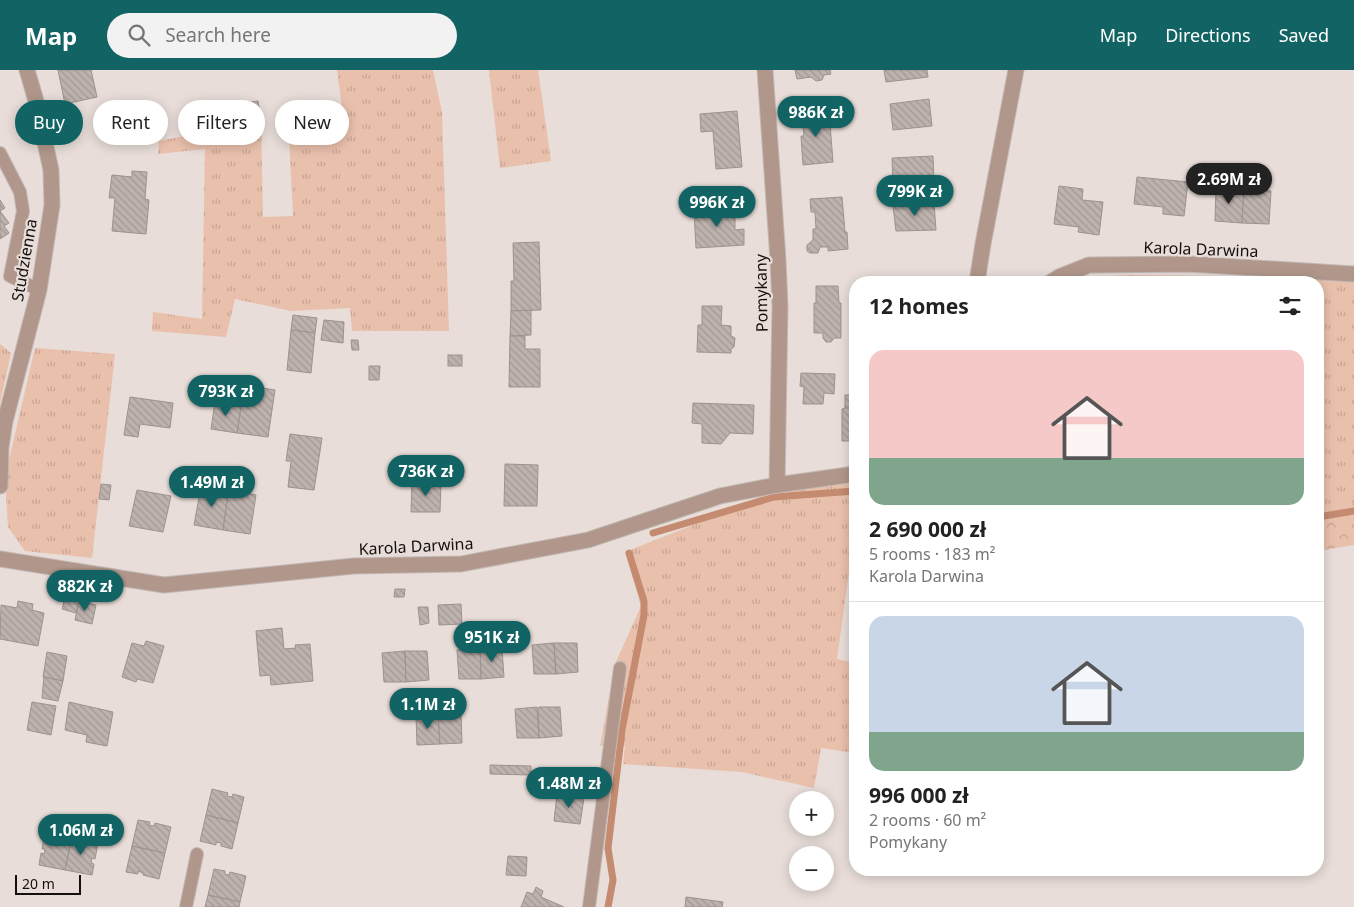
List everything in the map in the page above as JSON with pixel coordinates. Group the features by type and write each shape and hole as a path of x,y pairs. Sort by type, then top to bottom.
{"street":[{"name":"Studzienna","path":"0,486 1,446 5,421 39,290 52,205 51,170 36,101 27,70"},
{"name":"Pomykany","path":"764,70 780,297 777,485"},
{"path":"978,276 1016,70"},
{"name":"Karola Darwina","path":"1062,276 1089,265 1190,264 1354,274"},
{"name":"Karola Darwina","path":"0,559 164,585 346,567 461,564 588,540 720,496 777,485 849,475"}],"lane":[{"path":"0,153 20,192 23,211 10,276 39,290"},
{"path":"589,907 620,668"},
{"path":"186,907 197,854"}],"green space":[{"path":"337,70 433,70 442,113 449,331 352,331 350,308 291,311 235,299 226,337 152,331 153,312 202,319 205,149 158,154 159,145 168,145 168,139 178,137 178,145 262,145 263,217 293,216 289,145 349,145 349,100 341,100"},
{"path":"489,70 538,70 551,161 500,168"},
{"path":"1126,275 1216,276 1110,276"},
{"path":"1324,280 1354,281 1354,504 1324,509"},
{"path":"0,344 11,353 0,403"},
{"path":"35,348 115,354 92,558 25,551 8,527 5,477"},
{"path":"849,484 849,572 837,659 849,662 849,752 821,748 814,788 742,772 623,764 625,746 600,746 615,664 641,606 625,552 779,491"},
{"path":"1354,504 1354,545 1324,550 1324,509"}],"building":[{"path":"58,70 91,70 97,97 83,100 64,100"},
{"path":"795,70 830,70 831,74 824,75 822,80 816,81 811,77 797,79"},
{"path":"884,70 927,70 928,77 886,82"},
{"path":"929,99 932,126 893,130 890,104"},
{"path":"737,111 742,167 716,169 713,131 701,132 700,114"},
{"path":"829,111 833,162 803,165 801,136 804,136 803,126 800,126 799,114"},
{"path":"933,156 934,182 893,184 892,158"},
{"path":"132,171 147,172 145,199 149,200 146,234 112,231 115,198 109,198 112,175 132,177"},
{"path":"1137,177 1188,182 1184,216 1163,214 1163,207 1134,204"},
{"path":"1059,186 1083,189 1082,200 1103,202 1099,235 1078,232 1079,227 1054,224"},
{"path":"1216,188 1244,189 1242,223 1215,221"},
{"path":"1244,189 1271,191 1269,224 1242,223"},
{"path":"842,197 848,249 828,251 828,247 820,247 818,253 810,253 807,251 807,245 813,240 813,229 816,229 815,212 811,212 810,199"},
{"path":"0,200 5,208 0,211"},
{"path":"934,203 936,230 896,231 893,206"},
{"path":"716,206 735,209 735,230 744,229 744,245 696,248 694,211 713,210"},
{"path":"0,211 9,223 4,226 9,233 0,239"},
{"path":"539,242 541,310 511,311 511,281 514,281 513,243"},
{"path":"816,286 838,286 839,303 841,303 841,338 834,338 831,342 826,342 823,338 823,333 814,333"},
{"path":"702,306 722,306 721,325 731,326 731,336 735,338 731,353 697,352 698,325 702,325"},
{"path":"531,310 531,335 510,336 511,311"},
{"path":"293,315 317,318 315,333 291,330"},
{"path":"324,320 344,322 343,343 321,340"},
{"path":"291,330 315,333 311,373 287,370"},
{"path":"510,336 525,336 525,349 540,349 540,387 509,387"},
{"path":"351,340 358,340 359,350 352,350"},
{"path":"448,355 462,355 462,366 448,366"},
{"path":"369,366 380,366 379,380 369,380"},
{"path":"801,373 835,374 834,394 824,393 823,404 803,404 804,387 800,386"},
{"path":"244,385 275,390 268,437 237,433"},
{"path":"845,395 849,395 849,408 845,408"},
{"path":"130,397 173,403 170,428 140,424 138,437 124,435"},
{"path":"215,402 241,405 237,433 211,429"},
{"path":"693,403 754,405 753,434 730,433 721,444 702,443 702,424 692,423"},
{"path":"849,408 849,441 842,441 842,409"},
{"path":"290,434 322,438 314,490 288,487 291,461 286,461"},
{"path":"505,464 538,465 537,506 504,506"},
{"path":"412,481 441,482 440,512 411,512"},
{"path":"101,484 111,485 109,500 99,499"},
{"path":"201,487 229,489 223,530 194,525"},
{"path":"229,489 256,495 250,534 223,530"},
{"path":"137,490 171,496 163,532 129,526"},
{"path":"395,589 405,589 404,597 394,597"},
{"path":"65,598 79,601 76,613 62,609"},
{"path":"18,601 33,604 32,610 44,613 38,646 0,639 1,605 17,608"},
{"path":"79,601 96,605 92,624 75,620"},
{"path":"461,604 462,624 439,625 438,605"},
{"path":"418,607 428,607 429,623 420,625"},
{"path":"282,628 284,649 296,648 295,645 310,644 313,681 271,685 270,675 260,676 256,631"},
{"path":"146,641 164,646 153,683 137,679 136,682 122,677 132,643 144,646"},
{"path":"554,643 556,674 534,674 532,645"},
{"path":"554,643 577,643 578,672 556,674"},
{"path":"481,648 502,649 504,677 481,679"},
{"path":"480,649 481,679 459,679 457,650"},
{"path":"405,651 406,682 384,682 382,653"},
{"path":"405,651 427,651 429,680 406,682"},
{"path":"47,652 67,656 63,681 43,677"},
{"path":"44,677 63,681 58,701 42,698"},
{"path":"32,702 56,706 51,735 27,730"},
{"path":"69,702 113,712 107,746 86,742 87,735 65,730"},
{"path":"537,707 539,738 517,738 515,709"},
{"path":"539,707 560,707 562,736 539,738"},
{"path":"438,714 440,744 417,745 416,716"},
{"path":"438,714 461,714 462,743 440,744"},
{"path":"490,765 531,766 531,775 490,774"},
{"path":"212,789 228,793 227,796 232,797 233,794 244,797 238,823 206,815"},
{"path":"557,794 584,798 580,824 554,821"},
{"path":"206,815 238,823 232,849 221,846 221,843 216,842 216,845 200,841"},
{"path":"138,820 150,822 149,825 154,826 155,823 171,827 165,853 132,846"},
{"path":"45,832 72,837 65,870 39,865 41,853 44,854 45,849 42,849"},
{"path":"72,837 98,843 95,859 92,858 91,863 94,864 92,875 65,870"},
{"path":"132,846 165,853 159,879 143,875 143,873 138,871 138,874 126,872"},
{"path":"508,856 527,857 526,876 506,875"},
{"path":"214,869 225,871 225,874 229,875 230,872 246,876 240,902 208,895"},
{"path":"536,887 543,891 541,897 564,907 521,907 527,892 533,894"},
{"path":"208,895 240,902 239,907 205,907"},
{"path":"686,897 723,902 722,907 685,907"}],"waterway":[{"path":"653,533 774,497 849,491"},
{"path":"1324,516 1354,511"},
{"path":"608,907 613,880 608,848 622,730 644,615 644,601 629,553"}]}
